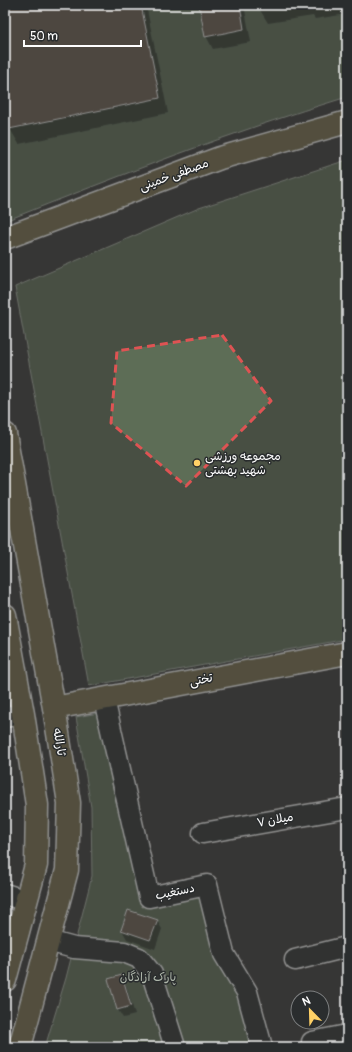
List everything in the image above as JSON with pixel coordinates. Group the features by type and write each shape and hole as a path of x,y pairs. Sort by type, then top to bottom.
{"main road":[{"name":"مصطفی خمینی","path":"5,238 220,158 347,122"},
{"name":"ثارالله","path":"5,434 54,708 69,803 67,870 20,1047"},
{"path":"5,615 14,715 37,805 36,866 5,980"},
{"name":"تختی","path":"54,708 347,653"}],"street":[{"name":"دستغیب","path":"104,699 149,897 207,885 224,954 247,992 262,1047"},
{"name":"میلان ۷","path":"203,833 347,808"},
{"path":"5,894 26,901"},
{"path":"48,941 74,948 124,952 139,958 152,974 175,1047"},
{"path":"295,960 347,947"},
{"path":"312,1042 347,1034"}],"highlighted area":[{"path":"222,335 271,401 186,486 111,423 117,351"}],"green space":[{"path":"5,5 347,5 347,97 261,125 132,171 5,221"},
{"name":"مجموعه ورزشی شهید بهشتی","path":"347,160 347,639 89,686 15,287 199,208"},
{"name":"پارک آزادگان","path":"99,713 112,784 142,907 202,894 238,992 250,1047 45,1047 66,978 92,876 91,807 76,717"}],"building":[{"path":"15,5 141,5 160,98 9,129 5,111 5,7"},
{"path":"199,5 240,5 244,29 205,37"},
{"path":"5,829 8,842 7,860 5,860"},
{"path":"128,910 158,920 150,940 121,930"},
{"path":"122,975 131,1006 117,1010 108,979"}],"place":[{"name":"مجموعه ورزشی شهید بهشتی","path":"197,463"}]}
